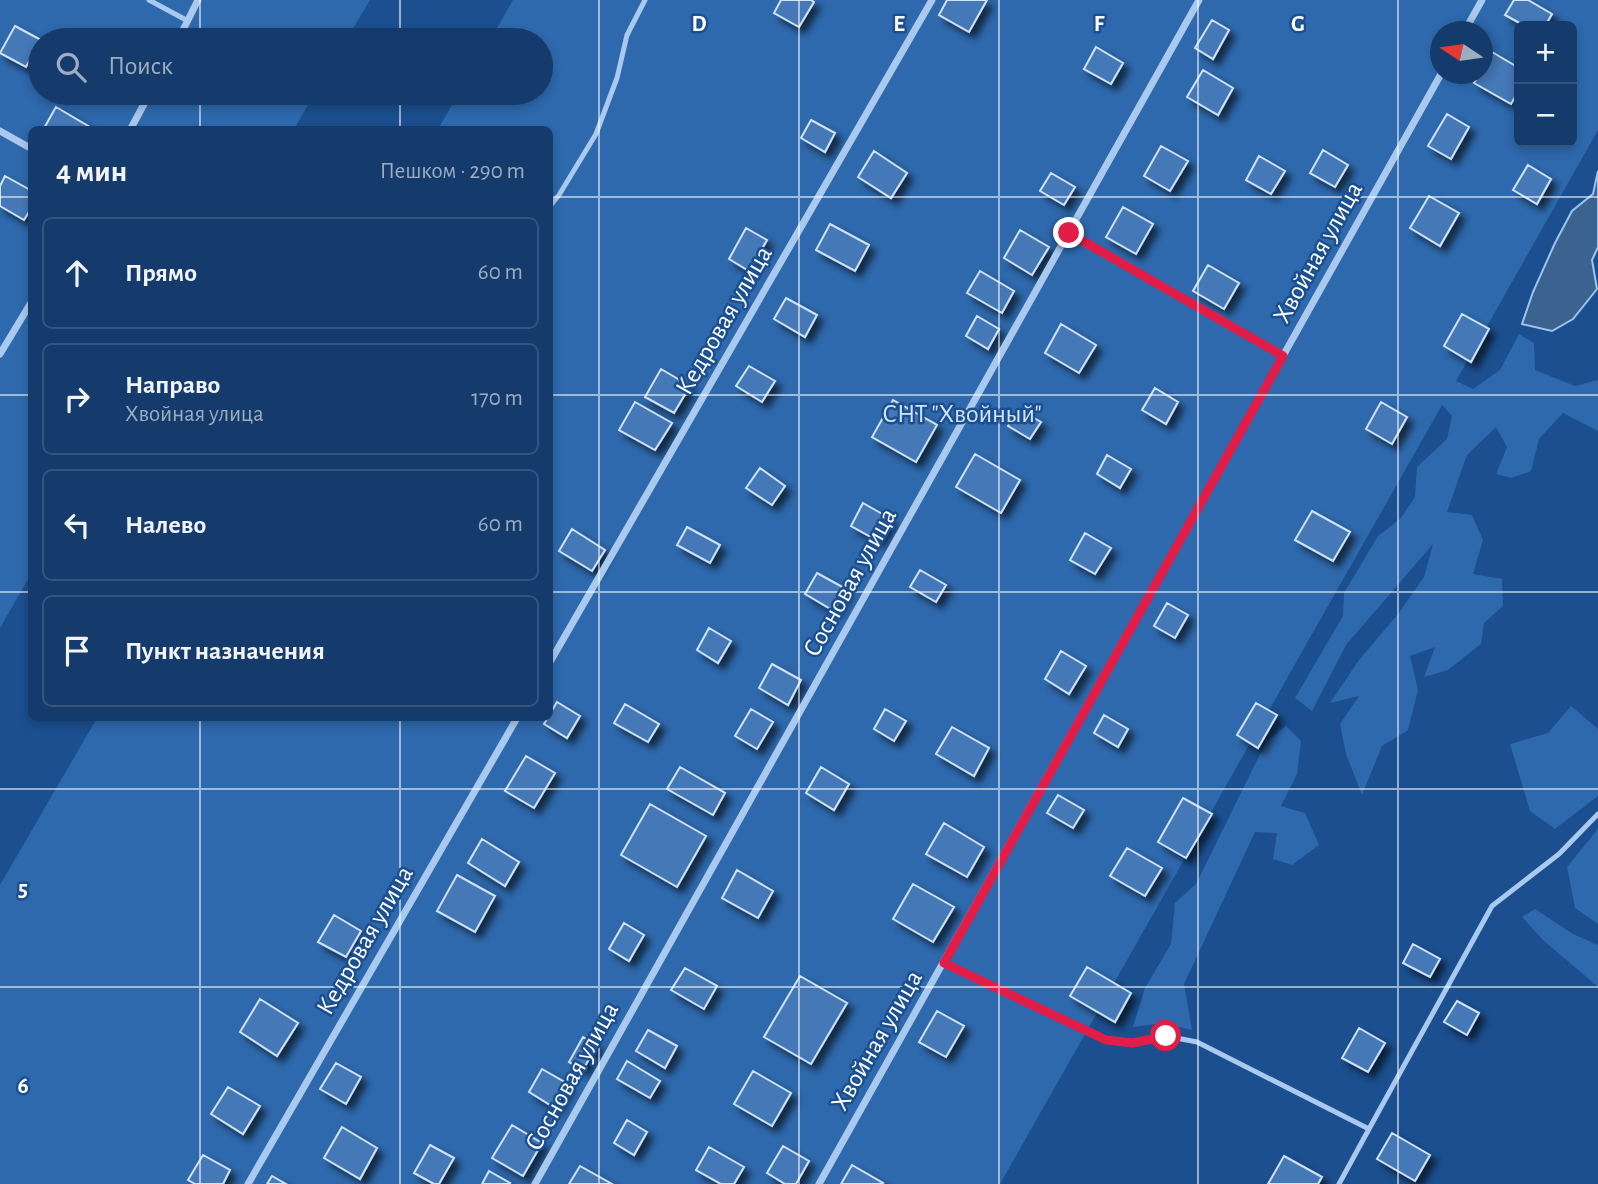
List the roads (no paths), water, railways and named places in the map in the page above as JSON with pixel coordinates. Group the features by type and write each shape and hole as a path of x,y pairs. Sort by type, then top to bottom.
{"street":[{"path":"184,28 198,0"},
{"name":"Кедровая улица","path":"553,657 932,0"},
{"name":"Сосновая улица","path":"535,1184 1199,0"},
{"path":"1470,21 1482,0"},
{"name":"Хвойная улица","path":"819,1184 1435,84"},
{"path":"132,126 144,105"},
{"path":"0,131 28,147"},
{"path":"0,354 28,308"},
{"name":"Кедровая улица","path":"248,1184 515,721"}],"lane":[{"path":"149,0 188,21"},
{"path":"553,202 596,134 617,78 627,35 645,0"},
{"path":"1069,233 1283,356"},
{"path":"1339,1184 1492,906 1559,854 1598,814"},
{"path":"944,963 1106,1040 1133,1043 1166,1036 1197,1042 1369,1129"}],"park label":[{"name":"СНТ \"Хвойный\"","path":"962,413"}]}
